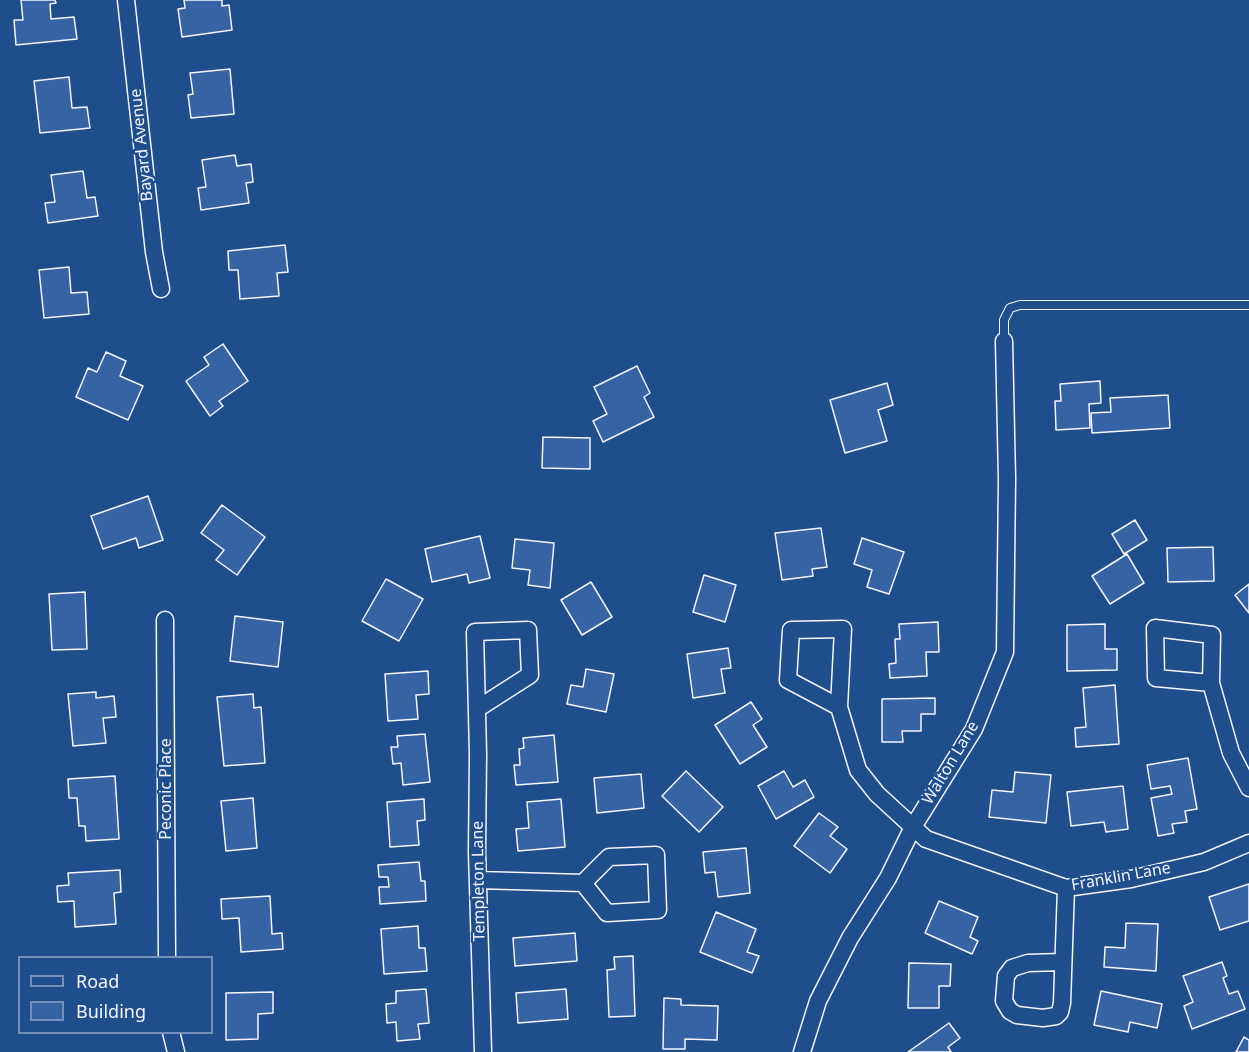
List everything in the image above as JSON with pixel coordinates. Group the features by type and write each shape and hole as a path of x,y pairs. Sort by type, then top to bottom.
{"street":[{"name":"Bayard Avenue","path":"126,0 154,252 161,289"},
{"name":"Walton Lane","path":"802,1052 818,1001 850,938 888,878 913,827 974,729 1005,652 1007,479 1004,341"},
{"name":"Peconic Place","path":"165,620 167,956"},
{"path":"1211,683 1156,678 1155,628 1212,635 1211,683 1231,753 1249,788"},
{"path":"839,707 788,680 792,630 843,629 839,707 858,770 878,794 913,827"},
{"name":"Templeton Lane","path":"477,709 530,675 528,630 475,632 483,1052"},
{"name":"Franklin Lane","path":"913,827 926,839 1066,888 1131,879 1194,864 1249,843"},
{"path":"478,880 583,883 609,857 656,855 658,910 607,913 583,883"},
{"path":"1062,962 1066,888"},
{"path":"172,1034 176,1052"}],"lane":[{"path":"1004,341 1004,320 1010,308 1020,304 1249,305"}],"building":[{"path":"21,0 55,0 56,3 50,4 51,19 74,17 77,39 16,45 14,20 23,20"},
{"path":"184,0 222,0 222,6 229,5 232,30 182,37 178,9 185,8"},
{"path":"230,69 234,114 191,118 188,95 193,94 190,73"},
{"path":"69,77 72,108 87,107 90,128 40,133 34,81"},
{"path":"235,155 237,166 251,164 253,182 246,183 249,203 201,210 198,188 206,187 202,160"},
{"path":"83,171 87,198 95,197 98,216 48,223 45,203 55,202 51,175"},
{"path":"285,245 288,272 277,273 279,296 240,299 238,270 229,270 228,251"},
{"path":"69,267 71,293 87,292 89,314 44,318 39,270"},
{"path":"223,344 248,381 219,401 223,406 210,416 186,381 209,365 204,357"},
{"path":"106,352 126,361 120,376 143,386 128,420 76,397 88,368 97,372"},
{"path":"637,366 650,393 644,397 654,417 603,442 593,421 607,414 594,387"},
{"path":"1100,381 1101,403 1089,404 1090,428 1056,430 1055,401 1061,401 1060,384"},
{"path":"887,383 893,405 878,410 887,441 845,453 830,400"},
{"path":"1168,395 1170,428 1092,433 1091,413 1111,412 1110,398"},
{"path":"543,437 590,438 590,469 542,468"},
{"path":"148,496 163,540 139,548 136,538 103,549 91,516"},
{"path":"222,505 265,537 237,575 216,560 224,550 201,533"},
{"path":"1135,520 1147,540 1124,554 1112,534"},
{"path":"821,528 827,567 812,569 813,576 782,580 775,533"},
{"path":"480,536 490,578 469,583 467,574 432,582 425,549"},
{"path":"862,538 904,552 889,594 867,587 872,570 854,564"},
{"path":"515,539 554,543 550,588 528,585 530,570 512,568"},
{"path":"1213,547 1214,581 1168,582 1167,548"},
{"path":"1127,554 1144,583 1110,604 1092,576"},
{"path":"704,575 736,585 725,622 693,612"},
{"path":"386,579 423,599 399,641 362,621"},
{"path":"591,582 612,617 582,635 561,600"},
{"path":"1249,584 1249,613 1235,595"},
{"path":"85,592 87,649 52,650 49,594"},
{"path":"235,616 283,622 278,667 230,661"},
{"path":"938,622 939,652 926,652 927,676 890,678 889,664 896,663 895,639 900,639 899,624"},
{"path":"1105,624 1105,649 1117,649 1117,670 1067,671 1067,625"},
{"path":"728,648 731,668 721,669 725,693 693,698 687,654"},
{"path":"586,669 614,674 606,712 567,704 571,685 583,687"},
{"path":"428,671 429,694 416,695 418,719 388,721 385,674"},
{"path":"1115,685 1119,744 1076,747 1075,728 1086,727 1083,688"},
{"path":"96,692 96,698 114,696 116,717 103,718 106,743 73,746 68,694"},
{"path":"253,694 254,708 261,707 265,763 224,766 217,697"},
{"path":"935,698 935,714 921,714 921,731 902,731 903,742 882,742 882,699"},
{"path":"751,702 762,719 753,725 767,747 740,764 715,725"},
{"path":"425,734 430,782 403,785 401,763 393,764 391,747 398,747 397,736"},
{"path":"554,735 558,782 516,785 514,765 520,765 519,749 524,748 523,738"},
{"path":"1188,758 1197,809 1185,811 1187,822 1172,824 1174,833 1158,836 1151,798 1172,794 1170,786 1151,789 1147,765"},
{"path":"686,771 723,807 699,832 662,796"},
{"path":"784,771 793,787 805,780 814,797 776,819 758,786"},
{"path":"1015,772 1051,775 1046,823 989,817 992,790 1013,792"},
{"path":"641,774 644,808 597,813 594,778"},
{"path":"115,776 119,839 86,841 85,826 79,826 77,798 69,798 68,779"},
{"path":"1123,786 1128,829 1106,832 1104,822 1071,826 1067,792"},
{"path":"253,798 257,848 226,851 221,801"},
{"path":"424,799 425,820 417,821 419,845 390,847 387,802"},
{"path":"561,799 565,847 518,851 516,829 529,828 527,802"},
{"path":"819,813 838,827 830,836 847,849 830,873 794,846"},
{"path":"746,848 750,893 718,897 715,872 705,873 703,852"},
{"path":"419,862 421,881 425,881 426,901 380,904 379,887 389,887 388,877 379,877 378,865"},
{"path":"120,870 121,892 114,893 116,924 75,927 74,901 58,902 57,886 69,885 68,873"},
{"path":"1249,884 1249,921 1220,930 1209,897"},
{"path":"270,896 272,934 282,933 283,949 241,952 239,918 222,919 221,899"},
{"path":"939,901 978,917 970,937 978,941 972,954 925,933"},
{"path":"716,912 756,929 747,952 759,956 752,973 700,952"},
{"path":"1126,923 1158,924 1156,971 1104,967 1105,947 1125,948"},
{"path":"418,926 419,948 425,948 427,971 384,974 381,929"},
{"path":"575,933 577,961 515,966 513,938"},
{"path":"633,956 635,1016 609,1017 607,970 615,969 614,957"},
{"path":"1222,962 1227,976 1223,978 1229,994 1238,991 1245,1009 1192,1029 1184,1006 1193,1002 1183,976"},
{"path":"909,963 951,964 950,986 939,986 939,1008 908,1008"},
{"path":"426,989 429,1023 418,1024 420,1039 397,1041 396,1022 387,1023 386,1004 396,1003 396,991"},
{"path":"566,989 568,1019 518,1023 516,993"},
{"path":"1101,991 1162,1004 1157,1028 1130,1022 1128,1032 1094,1025"},
{"path":"273,992 273,1013 258,1014 258,1039 226,1040 226,993"},
{"path":"664,998 681,999 681,1005 718,1006 717,1040 685,1039 685,1049 663,1049"},
{"path":"949,1023 960,1038 948,1047 951,1052 908,1052"},
{"path":"1244,1037 1249,1040 1249,1052 1236,1052"}]}
